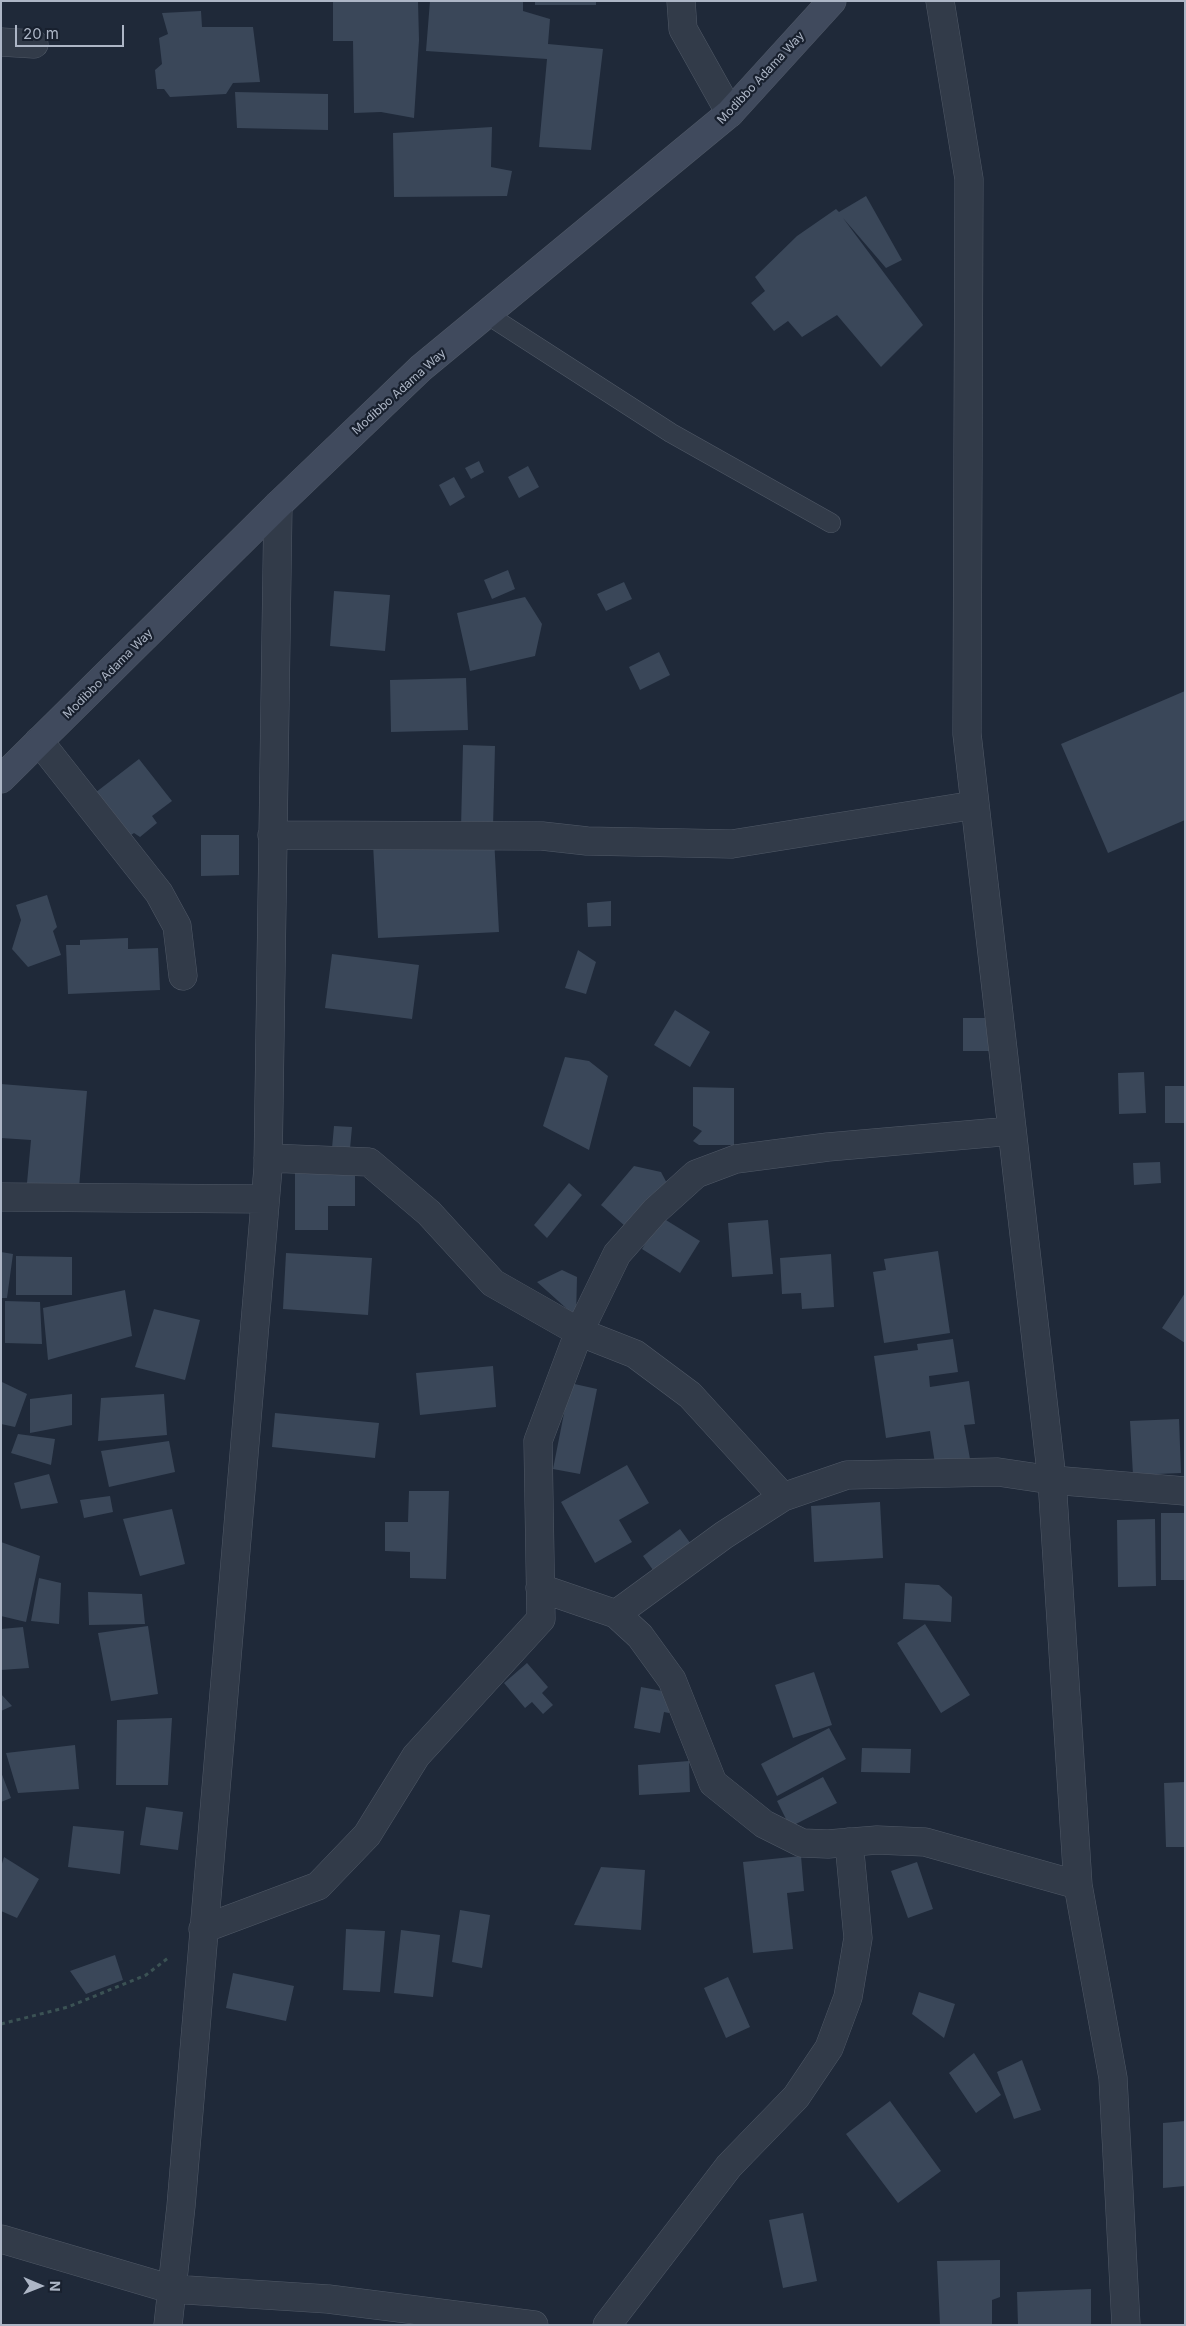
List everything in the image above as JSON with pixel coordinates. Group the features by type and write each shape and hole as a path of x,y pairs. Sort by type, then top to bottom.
{"main road":[{"name":"Modibbo Adama Way","path":"1,779 278,505 421,368 488,315 730,113 832,1"}],"street":[{"path":"681,1 683,30 730,113"},
{"path":"940,1 969,179 967,734 1052,1480 1078,1885 1112,2078 1126,2325"},
{"path":"1,42 34,44"},
{"path":"168,2325 181,2206 268,1158 278,505"},
{"path":"39,741 159,893 176,926 184,976"},
{"path":"272,835 542,836 587,841 732,844 975,804"},
{"path":"203,1929 318,1886 367,1835 416,1756 540,1619 538,1441 578,1332 617,1254 655,1211 696,1174 736,1159 828,1147 1012,1131"},
{"path":"268,1158 368,1162 430,1213 493,1283 578,1332 635,1354 690,1395 783,1497"},
{"path":"1,1197 265,1199"},
{"path":"616,1614 724,1535 783,1497 847,1475 998,1472 1052,1480 1185,1491"},
{"path":"540,1588 616,1614 640,1636 672,1680 713,1783 764,1824 802,1843 828,1844 877,1840 925,1842 1078,1885"},
{"path":"607,2325 729,2166 796,2097 829,2048 848,1997 858,1938 848,1842"},
{"path":"1,2239 171,2289 328,2299 532,2325"}],"lane":[{"path":"488,315 671,433 831,522"}],"path":[{"path":"1,2024 68,2007 146,1976 203,1929"}],"building":[{"path":"333,1 418,1 419,40 414,118 381,112 354,113 353,41 333,41"},
{"path":"430,1 523,1 523,11 550,19 548,44 603,49 591,150 539,147 547,59 426,51"},
{"path":"535,1 596,1 596,5 535,5"},
{"path":"201,11 202,27 253,27 260,82 233,83 226,94 170,97 164,89 157,89 155,70 162,64 159,38 168,34 162,13"},
{"path":"235,92 328,94 328,130 237,128"},
{"path":"492,127 491,167 512,171 507,196 394,197 393,133"},
{"path":"866,196 902,260 886,268 843,218 923,325 881,367 837,315 802,337 788,321 774,331 751,303 765,291 755,277 797,236 836,209 839,212"},
{"path":"479,461 484,472 471,479 465,468"},
{"path":"528,466 539,487 519,498 508,477"},
{"path":"454,477 465,497 450,506 439,485"},
{"path":"508,570 515,589 492,599 484,580"},
{"path":"624,582 632,599 606,611 597,594"},
{"path":"334,591 390,595 385,651 330,646"},
{"path":"525,597 542,624 535,656 470,671 457,613"},
{"path":"659,652 670,675 640,690 629,667"},
{"path":"466,678 468,730 391,732 390,680"},
{"path":"1185,691 1185,820 1108,853 1061,744"},
{"path":"463,745 495,746 493,828 461,828"},
{"path":"139,759 172,801 152,816 157,823 140,837 134,833 125,839 91,796"},
{"path":"201,835 239,835 239,875 201,876"},
{"path":"494,837 499,932 378,938 373,844"},
{"path":"47,895 57,927 53,931 61,955 28,967 12,949 21,920 16,905"},
{"path":"611,901 611,926 588,927 587,903"},
{"path":"128,938 128,949 158,948 160,990 68,994 66,945 80,945 80,940"},
{"path":"578,950 596,962 586,994 565,988"},
{"path":"332,954 419,965 412,1019 325,1008"},
{"path":"675,1010 710,1032 690,1067 654,1045"},
{"path":"963,1018 993,1018 993,1051 963,1051"},
{"path":"565,1057 589,1061 608,1076 589,1150 543,1126"},
{"path":"1144,1072 1146,1113 1119,1114 1118,1073"},
{"path":"1,1084 87,1091 79,1188 27,1183 31,1140 1,1138"},
{"path":"1165,1086 1185,1086 1185,1123 1165,1123"},
{"path":"693,1087 734,1088 734,1145 699,1145 693,1141 702,1131 693,1126"},
{"path":"334,1126 352,1127 350,1149 332,1148"},
{"path":"1160,1162 1161,1183 1134,1185 1133,1163"},
{"path":"634,1166 661,1172 670,1189 633,1233 601,1205"},
{"path":"295,1168 355,1168 355,1206 328,1206 328,1230 295,1230"},
{"path":"569,1183 582,1195 547,1238 534,1225"},
{"path":"661,1217 700,1241 680,1273 642,1249"},
{"path":"768,1220 773,1274 732,1277 728,1223"},
{"path":"938,1251 950,1333 884,1343 873,1272 886,1270 884,1259"},
{"path":"1,1252 13,1254 7,1298 1,1298"},
{"path":"286,1253 372,1258 368,1315 283,1309"},
{"path":"831,1254 834,1307 802,1309 801,1293 782,1294 780,1258"},
{"path":"16,1256 72,1257 72,1295 16,1295"},
{"path":"562,1270 577,1277 576,1317 537,1282"},
{"path":"125,1290 132,1336 48,1360 43,1308"},
{"path":"1185,1293 1185,1343 1162,1328"},
{"path":"5,1301 40,1302 42,1344 5,1343"},
{"path":"154,1309 200,1320 185,1380 135,1367"},
{"path":"953,1339 958,1372 929,1376 930,1387 969,1381 975,1424 964,1425 970,1459 935,1464 930,1431 886,1438 874,1356 918,1350 917,1344"},
{"path":"493,1366 496,1407 420,1415 416,1373"},
{"path":"2,1382 27,1394 15,1427 1,1424"},
{"path":"570,1383 597,1389 580,1474 553,1469"},
{"path":"72,1394 72,1425 30,1433 30,1399"},
{"path":"164,1394 167,1435 98,1441 101,1398"},
{"path":"275,1413 379,1423 375,1458 272,1447"},
{"path":"1179,1419 1181,1473 1133,1475 1130,1421"},
{"path":"18,1434 55,1439 51,1465 11,1453"},
{"path":"169,1441 175,1472 109,1487 101,1451"},
{"path":"627,1465 649,1503 619,1520 632,1542 595,1563 561,1502"},
{"path":"49,1474 58,1503 21,1509 14,1483"},
{"path":"409,1491 449,1491 446,1579 410,1578 410,1552 385,1551 385,1522 408,1522"},
{"path":"110,1496 113,1512 84,1518 80,1500"},
{"path":"880,1502 883,1558 814,1562 811,1506"},
{"path":"172,1509 185,1564 140,1576 123,1519"},
{"path":"1161,1513 1185,1513 1185,1580 1161,1580"},
{"path":"1155,1519 1156,1586 1118,1587 1117,1520"},
{"path":"680,1529 696,1551 658,1577 643,1556"},
{"path":"1,1542 40,1556 26,1622 1,1616"},
{"path":"39,1578 61,1583 59,1624 31,1621"},
{"path":"905,1583 939,1585 952,1597 951,1622 903,1619"},
{"path":"88,1592 142,1594 145,1624 89,1625"},
{"path":"925,1624 970,1695 941,1713 897,1643"},
{"path":"148,1626 158,1694 111,1701 98,1633"},
{"path":"23,1627 29,1668 1,1670 1,1629"},
{"path":"527,1663 548,1687 542,1693 553,1705 543,1714 532,1702 525,1708 504,1683"},
{"path":"814,1672 832,1725 793,1738 775,1685"},
{"path":"641,1687 673,1693 669,1713 664,1712 660,1733 634,1728"},
{"path":"1,1694 12,1706 1,1711"},
{"path":"172,1718 168,1785 116,1785 117,1720"},
{"path":"829,1728 846,1759 777,1796 761,1764"},
{"path":"75,1745 79,1789 18,1793 6,1753"},
{"path":"862,1748 911,1749 910,1773 861,1772"},
{"path":"689,1761 690,1792 639,1795 638,1765"},
{"path":"1,1772 11,1798 1,1802"},
{"path":"823,1777 837,1803 790,1827 777,1801"},
{"path":"1185,1782 1185,1847 1166,1847 1164,1783"},
{"path":"146,1807 183,1812 178,1850 140,1845"},
{"path":"73,1826 124,1831 120,1874 68,1867"},
{"path":"801,1856 804,1891 787,1893 793,1949 753,1953 743,1862"},
{"path":"4,1857 39,1879 17,1918 1,1911 1,1867"},
{"path":"917,1862 933,1909 908,1918 891,1871"},
{"path":"601,1867 645,1870 641,1930 574,1925"},
{"path":"460,1910 490,1915 482,1968 452,1962"},
{"path":"346,1929 385,1931 380,1992 343,1990"},
{"path":"401,1930 440,1935 433,1997 394,1993"},
{"path":"115,1955 123,1980 86,1994 70,1971"},
{"path":"233,1973 294,1986 286,2021 226,2008"},
{"path":"728,1977 750,2027 726,2038 704,1988"},
{"path":"919,1992 955,2004 944,2038 912,2014"},
{"path":"974,2053 1001,2095 976,2113 949,2073"},
{"path":"1022,2060 1041,2110 1014,2119 997,2072"},
{"path":"890,2101 941,2171 898,2203 846,2134"},
{"path":"1185,2121 1185,2186 1163,2188 1163,2123"},
{"path":"803,2213 817,2281 783,2288 769,2220"},
{"path":"1000,2260 1000,2297 992,2300 992,2325 940,2325 937,2261"},
{"path":"1091,2289 1091,2325 1018,2325 1017,2292"}]}
